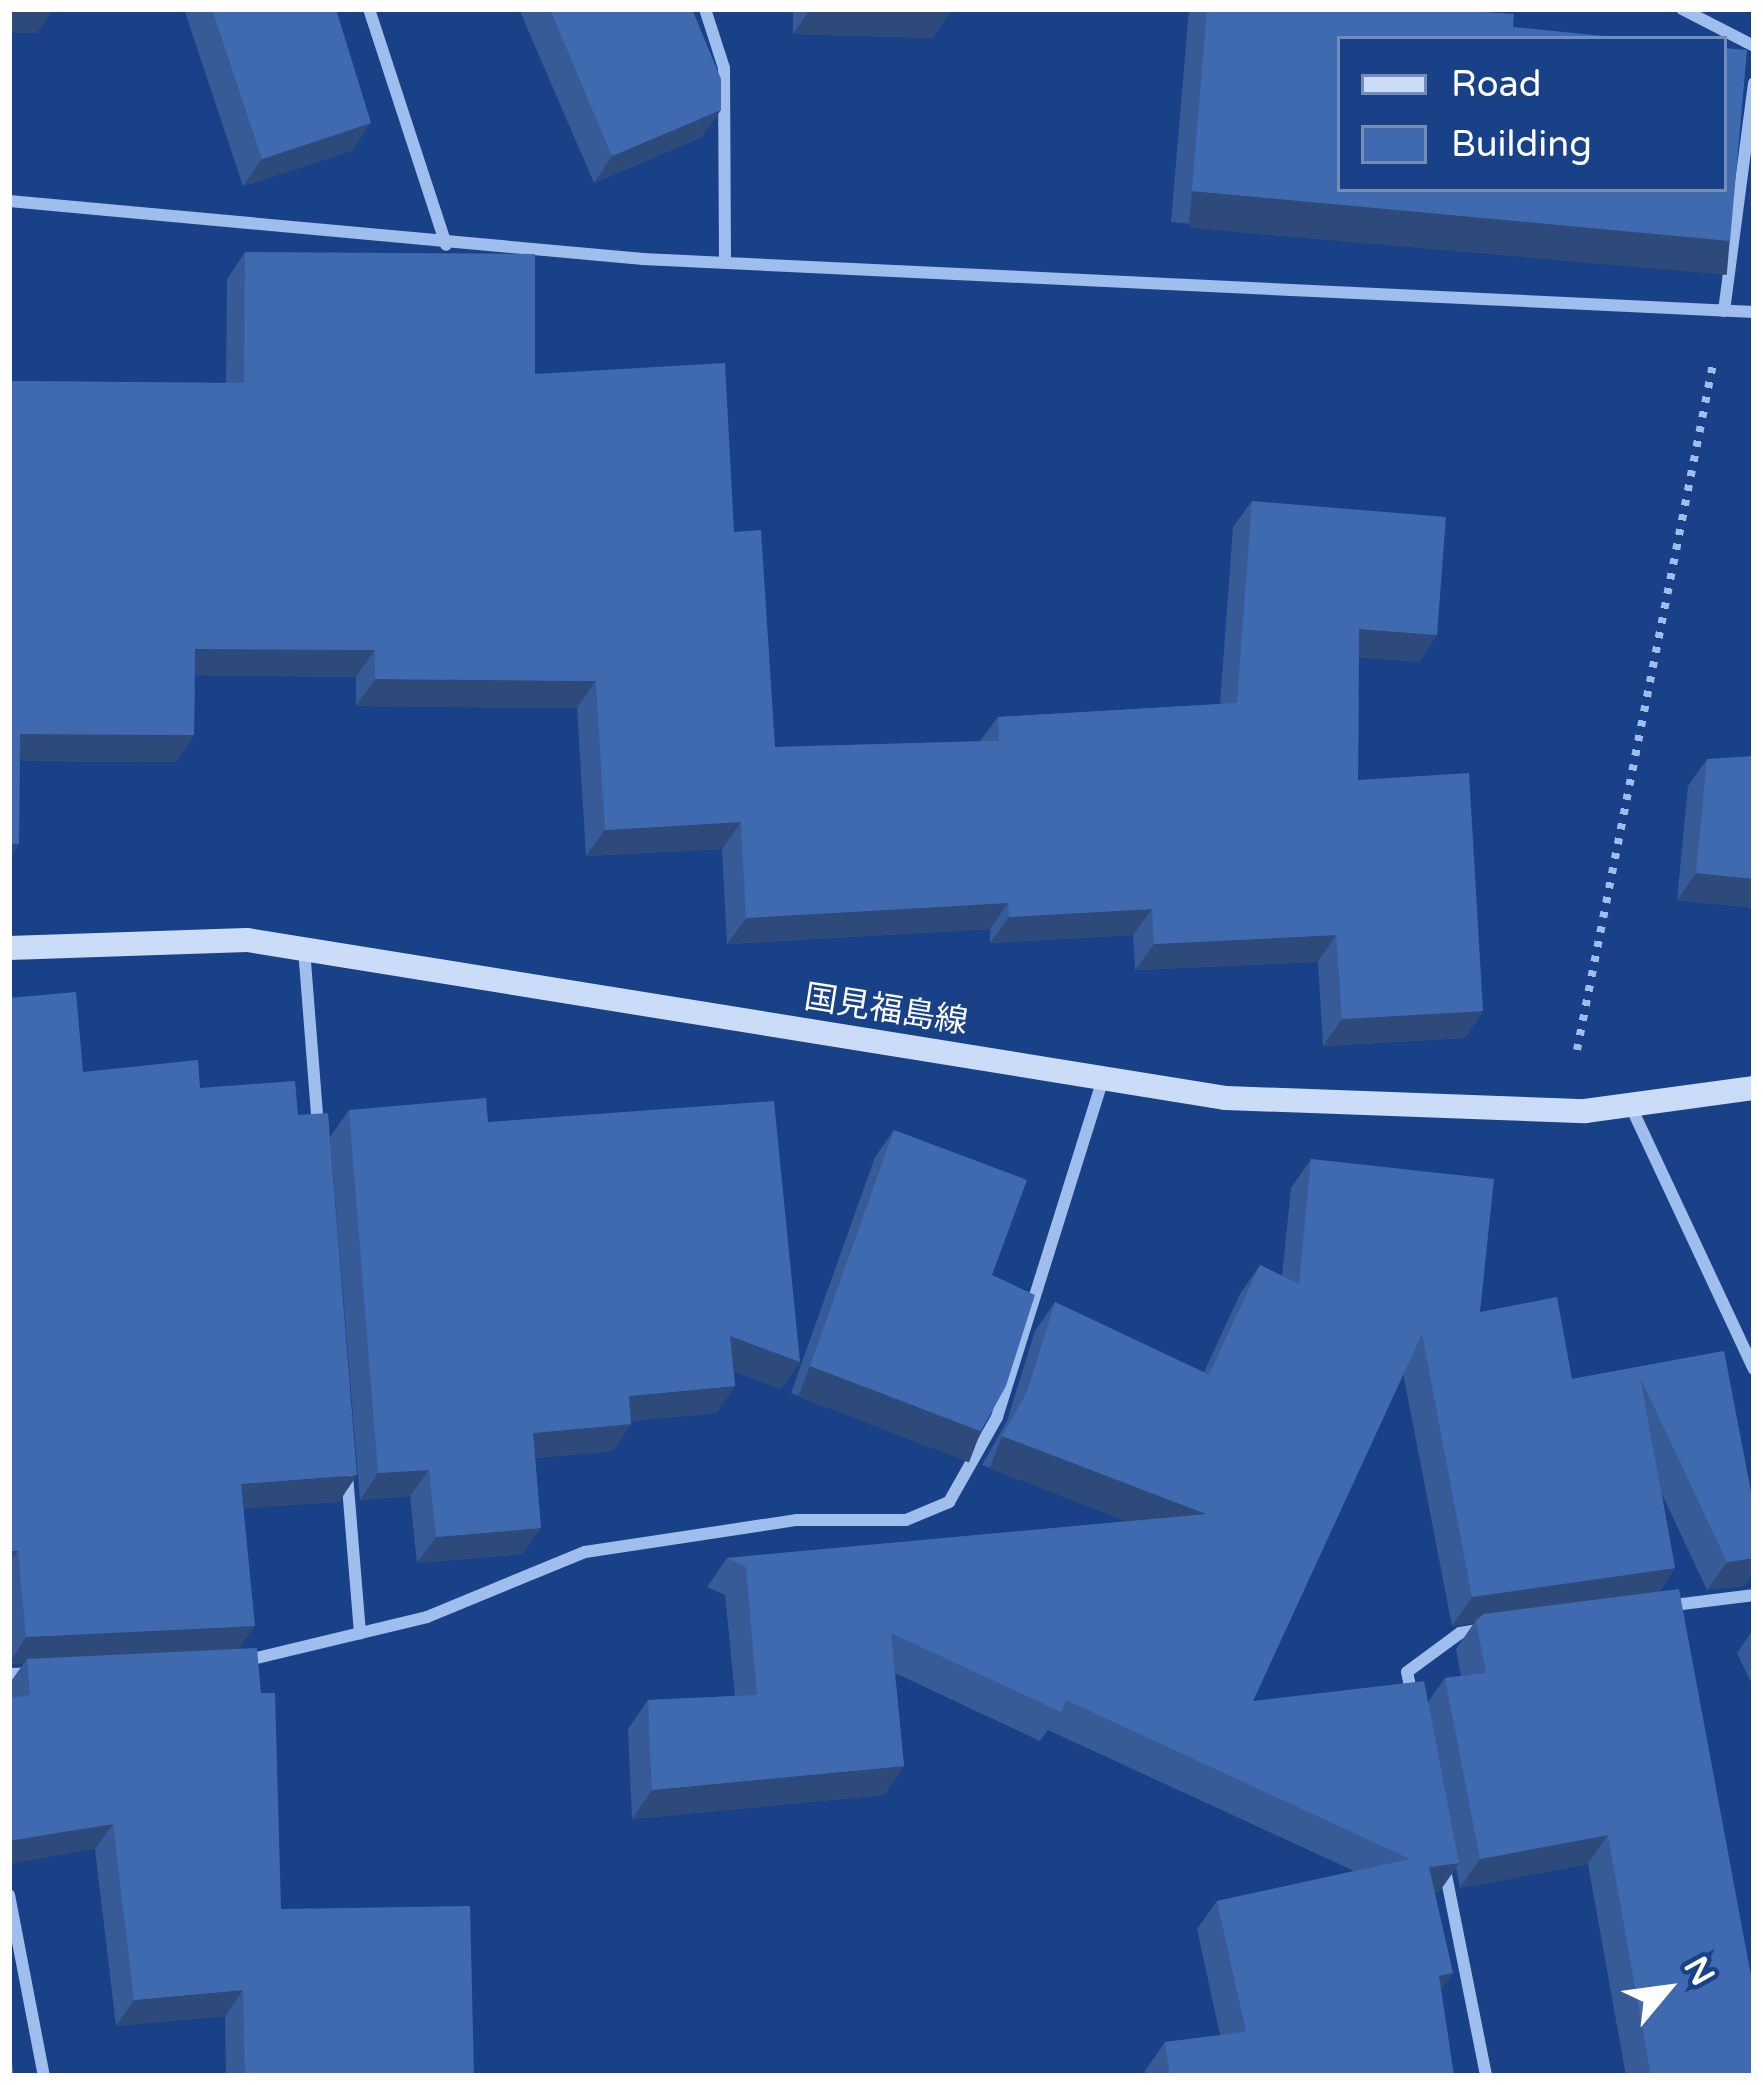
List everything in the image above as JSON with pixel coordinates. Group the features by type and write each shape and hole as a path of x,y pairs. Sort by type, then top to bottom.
{"main road":[{"name":"国見福島線","path":"9,948 248,940 1226,1098 1632,1109 1754,1088"}],"street":[{"path":"369,9 446,244"},
{"path":"704,9 724,68 725,262"},
{"path":"1682,9 1754,46"},
{"path":"1724,310 1754,83"},
{"path":"9,201 446,244 725,262 1754,312"},
{"path":"304,948 319,1137"},
{"path":"232,1664 427,1617 608,1547 796,1520 906,1520 949,1502 997,1417 1103,1079"},
{"path":"1632,1109 1754,1369"},
{"path":"346,1468 360,1634"},
{"path":"1641,1610 1754,1595"},
{"path":"1415,1717 1407,1672 1460,1633 1505,1627"},
{"path":"9,1674 54,1672"},
{"path":"1442,1851 1486,2076"},
{"path":"9,1894 44,2076"}],"path":[{"path":"1565,1110 1724,310"}],"building":[{"path":"212,9 336,9 371,123 262,159"},
{"path":"550,9 692,9 721,79 721,110 612,156"},
{"path":"1207,9 1437,9 1514,14 1513,27 1603,36 1337,36 1337,192 1727,192 1727,48 1747,50 1730,241 1192,191"},
{"path":"245,252 535,254 535,374 725,363 734,532 761,530 775,747 999,741 998,717 1237,703 1252,501 1446,517 1437,635 1359,629 1358,780 1469,773 1483,1011 1342,1019 1336,935 1154,944 1152,909 1009,917 1008,903 746,918 741,822 605,830 596,681 375,679 375,650 195,649 194,735 20,734 19,844 9,843 9,381 244,383"},
{"path":"1754,756 1754,879 1696,873 1707,759"},
{"path":"76,992 83,1072 198,1060 200,1088 295,1081 298,1115 328,1113 357,1475 241,1484 255,1626 26,1637 18,1551 9,1551 9,998"},
{"path":"486,1098 488,1122 774,1101 800,1362 730,1336 735,1386 629,1396 631,1424 533,1433 541,1528 436,1537 429,1470 378,1473 349,1110"},
{"path":"894,1130 1027,1180 992,1275 1035,1295 1006,1386 981,1431 810,1366"},
{"path":"1311,1159 1494,1179 1480,1312 1557,1297 1572,1379 1724,1351 1754,1508 1754,1558 1727,1562 1640,1377 1675,1568 1472,1597 1422,1334 1253,1701 1424,1681 1459,1863 1429,1867 1453,1973 1439,1976 1454,2076 1170,2076 1165,2042 1246,2032 1217,1901 1410,1859 1066,1700 1061,1712 891,1633 904,1766 652,1790 648,1700 757,1695 746,1567 727,1558 1207,1514 1002,1436 1027,1392 1055,1302 1209,1375 1260,1265 1299,1284"},
{"path":"1679,1589 1754,1992 1754,2076 1651,2076 1608,1835 1480,1859 1445,1678 1486,1673 1476,1620 1484,1614"},
{"path":"257,1648 261,1693 275,1693 281,1909 470,1906 474,2076 245,2076 243,1990 134,2000 113,1824 9,1841 9,1698 30,1695 27,1659"}]}
